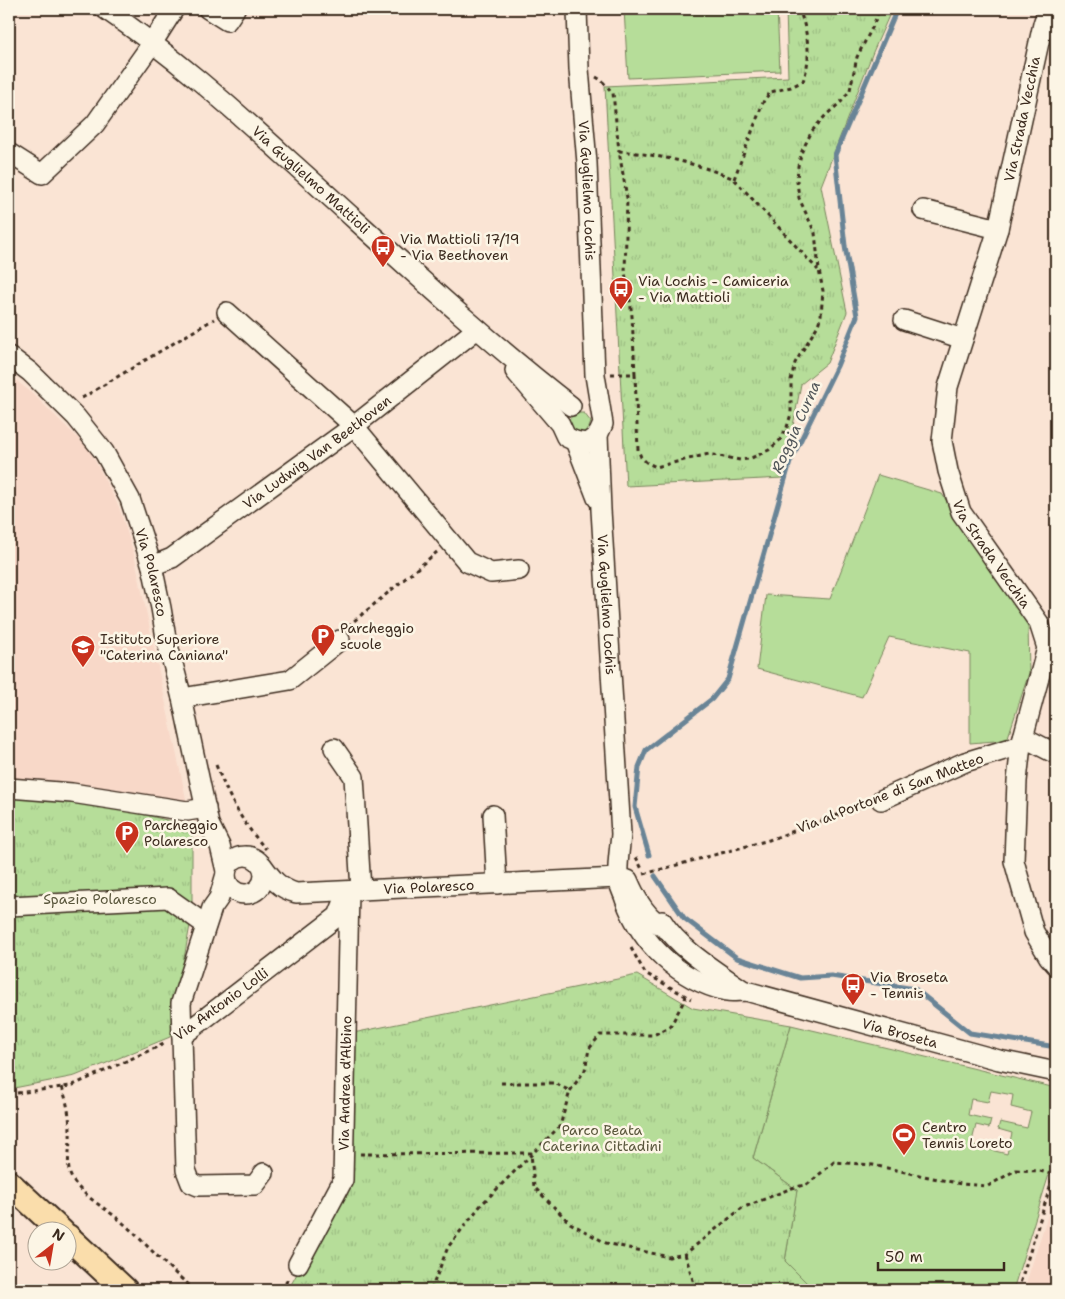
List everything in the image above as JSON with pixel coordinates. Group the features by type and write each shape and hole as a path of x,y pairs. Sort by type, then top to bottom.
{"main road":[{"path":"9,1183 51,1222"},
{"path":"78,1246 126,1290"}],"street":[{"name":"Via Guglielmo Mattioli","path":"105,9 153,42 216,94 483,334 576,404 586,402 601,412"},
{"path":"9,153 42,174 96,124 174,9"},
{"path":"208,9 227,21 235,9"},
{"name":"Via Guglielmo Lochis","path":"577,9 579,69 587,164 595,375 602,424 598,435 601,510 621,834 635,874"},
{"name":"Via Strada Vecchia","path":"1048,9 1043,24 998,229 948,387 942,441 948,471 960,512 1052,644 1022,741 1014,861 1034,932 1056,965"},
{"path":"923,210 998,229"},
{"path":"227,312 354,426 448,542 467,562 490,573 519,570"},
{"path":"904,320 963,339"},
{"name":"Via Guglielmo Mattioli","path":"483,334 560,424 566,437 575,441 601,510"},
{"name":"Via Ludwig Van Beethoven","path":"152,566 172,558 483,334"},
{"name":"Via Polaresco","path":"9,356 30,372 66,407 104,452 130,499 152,566 166,638 182,698 209,824 220,846 226,879 231,889 244,894 296,893 497,884 635,874"},
{"name":"Via Guglielmo Lochis","path":"576,404 595,375"},
{"path":"560,424 565,412 576,404"},
{"path":"575,441 587,443 598,435"},
{"path":"182,698 290,680 340,640"},
{"path":"1022,741 1056,754"},
{"name":"Via al Portone di San Matteo","path":"881,800 965,762 1022,741"},
{"path":"334,748 354,778 355,890"},
{"path":"9,788 72,793 187,811 206,808"},
{"path":"493,814 497,884"},
{"name":"Via Polaresco","path":"213,831 228,848 257,861"},
{"path":"264,1173 255,1185 198,1186 191,1183 188,1178 186,1170 181,1003 209,916 219,898 226,873 233,860 238,856 257,861 275,882 284,889 296,893"},
{"path":"209,916 228,897 257,890 263,882 265,875 257,861"},
{"name":"Via Broseta","path":"635,874 628,880 636,898 655,924 668,930 703,962 746,991"},
{"name":"Via Broseta","path":"635,874 630,913 658,953 695,979 727,991 746,991 999,1060 1056,1072"},
{"name":"Via Antonio Lolli","path":"182,1036 338,916 355,890"},
{"name":"Via Andrea d'Albino","path":"298,1264 343,1180 355,890"},
{"path":"9,906 168,898 209,916"}],"path":[{"path":"734,180 764,100 771,92 791,87 803,81 807,70 808,52 804,22 800,9"},
{"path":"579,69 601,80 613,93 619,151 627,198 625,273 632,316 638,450 646,462 656,467 709,454 740,460 758,456 769,450 780,440 788,427 791,414 791,380 795,363 818,325 821,315 823,291 815,233 799,198 796,181 798,166 802,151 812,131 826,114 841,102 850,90 857,57 874,24 879,9"},
{"path":"619,151 664,157 719,173 734,180 819,270"},
{"path":"66,407 227,312"},
{"path":"595,375 635,374"},
{"path":"340,640 345,628 448,542"},
{"name":"Via al Portone di San Matteo","path":"635,874 769,840 881,800"},
{"path":"431,1290 448,1247 481,1206 560,1126 570,1090 585,1070 589,1050 600,1035 653,1035 670,1027 686,997"},
{"name":"Via Antonio Lolli","path":"9,1094 71,1086 182,1036"},
{"path":"501,1083 555,1083 570,1090"},
{"path":"62,1087 69,1114 71,1133 70,1174 80,1188 121,1221 196,1290"},
{"path":"344,1154 532,1153"},
{"path":"532,1153 534,1187 570,1223 606,1243 669,1257 686,1254 742,1208 792,1188 808,1184 834,1162 872,1165 961,1184 988,1186 1016,1170 1040,1171 1054,1174"},
{"path":"1018,1290 1056,1168"},
{"path":"686,1254 696,1290"}],"shaded area":[{"name":"Istituto Superiore \"Caterina Caniana\"","path":"9,375 32,393 89,449 119,507 134,554 188,808 9,781"},
{"path":"1056,1189 1056,1290 1024,1290"}],"green space":[{"path":"624,9 777,9 780,71 628,78"},
{"path":"786,9 892,9 873,52 821,186 847,312 827,363 801,384 783,478 626,486 605,86 788,77"},
{"path":"576,413 584,413 591,422 587,433 576,436 568,420"},
{"path":"878,475 942,494 1028,624 1029,673 1007,740 970,743 970,653 889,637 862,697 757,669 766,595 830,599"},
{"name":"Spazio Polaresco","path":"9,795 74,798 192,826 192,914 170,1037 75,1076 9,1089"},
{"name":"Parco Beata Caterina Cittadini","path":"637,975 693,1008 791,1025 753,1158 797,1190 785,1261 814,1290 288,1290 349,1180 353,1033"},
{"name":"Centro Tennis Loreto","path":"791,1025 1056,1088 1056,1152 1013,1290 814,1290 785,1261 797,1190 753,1158","holes":["991,1091 1013,1095 1011,1107 1031,1112 1027,1128 1000,1122 998,1129 1012,1133 1007,1154 971,1145 976,1125 989,1128 991,1120 968,1115 971,1099 988,1102"]}],"waterway":[{"name":"Roggia Curna","path":"649,855 635,807 639,767 646,750 712,699 728,679 790,462 837,366 857,316 845,246 835,155 897,9"},
{"name":"Roggia Curna","path":"655,876 684,918 737,958 800,978 831,976 915,989 970,1033 1056,1047"}],"place":[{"name":"Via Mattioli 17/19 - Via Beethoven","path":"383,268"},
{"name":"Via Lochis - Camiceria - Via Mattioli","path":"621,310"},
{"name":"Parcheggio scuole","path":"323,657"},
{"name":"Istituto Superiore \"Caterina Caniana\"","path":"83,668"},
{"name":"Parcheggio Polaresco","path":"127,854"},
{"name":"Via Broseta - Tennis","path":"853,1006"},
{"name":"Centro Tennis Loreto","path":"904,1156"}]}
